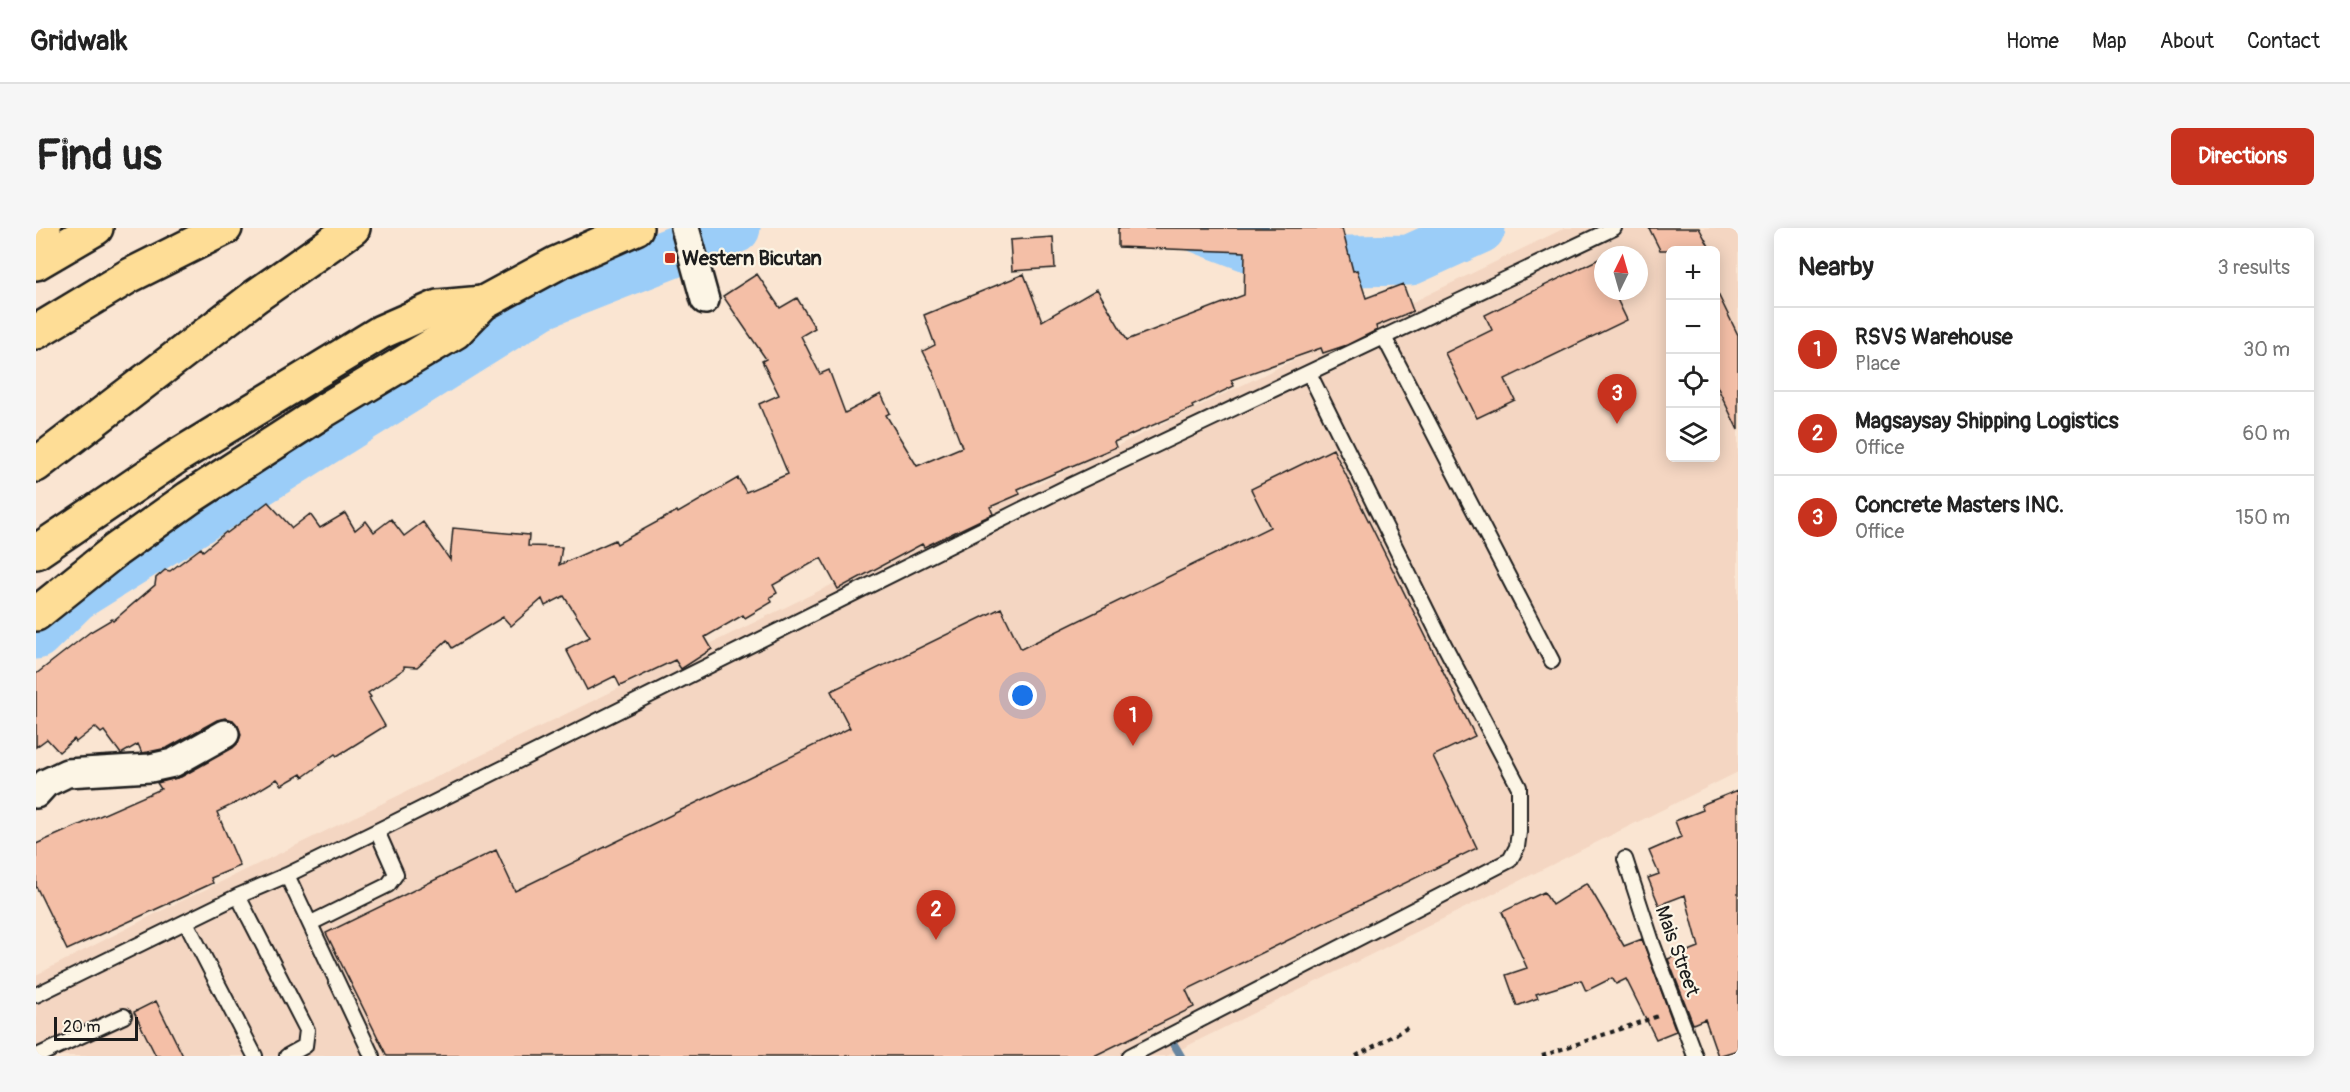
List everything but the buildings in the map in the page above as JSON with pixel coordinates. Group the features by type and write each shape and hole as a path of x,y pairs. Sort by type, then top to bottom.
{"main road":[{"path":"36,231 44,228"},
{"path":"36,263 96,228"},
{"path":"36,332 129,276 225,228"},
{"path":"36,465 256,296 353,228"},
{"path":"36,614 116,550 189,498 325,410 455,332 483,303 558,263 636,228"},
{"path":"36,552 185,451 381,332 438,307 483,303"}],"street":[{"path":"686,232 702,289"},
{"path":"36,794 46,783 68,773 150,768 173,763 225,734"}],"lane":[{"path":"36,995 377,831 1065,488 1614,228"},
{"path":"1384,337 1552,661"},
{"path":"1130,1056 1510,860 1517,847 1520,823 1519,787 1433,625 1309,373"},
{"path":"311,923 388,885 393,880 396,874 377,831"},
{"name":"Mais Street","path":"1625,859 1653,945 1695,1056"},
{"path":"287,875 372,1056"},
{"path":"238,896 307,1030 305,1046 287,1056"},
{"path":"186,922 255,1056"},
{"path":"37,1056 124,1016"}],"path":[{"path":"1542,1056 1678,1009"},
{"path":"1356,1056 1409,1027"}],"shaded area":[{"path":"1565,228 1738,228 1738,772 1167,1056 36,1056 36,975 159,912"}],"waterway":[{"path":"36,634 75,596 541,304 735,228"},
{"path":"1200,228 1290,262 1410,260 1480,228"},
{"path":"1172,1041 1181,1056"}],"place":[{"name":"Western Bicutan","path":"670,258"},
{"name":"Concrete Masters INC.","path":"1617,424"},
{"name":"RSVS Warehouse","path":"1133,746"},
{"name":"Magsaysay Shipping Logistics","path":"936,940"}]}
